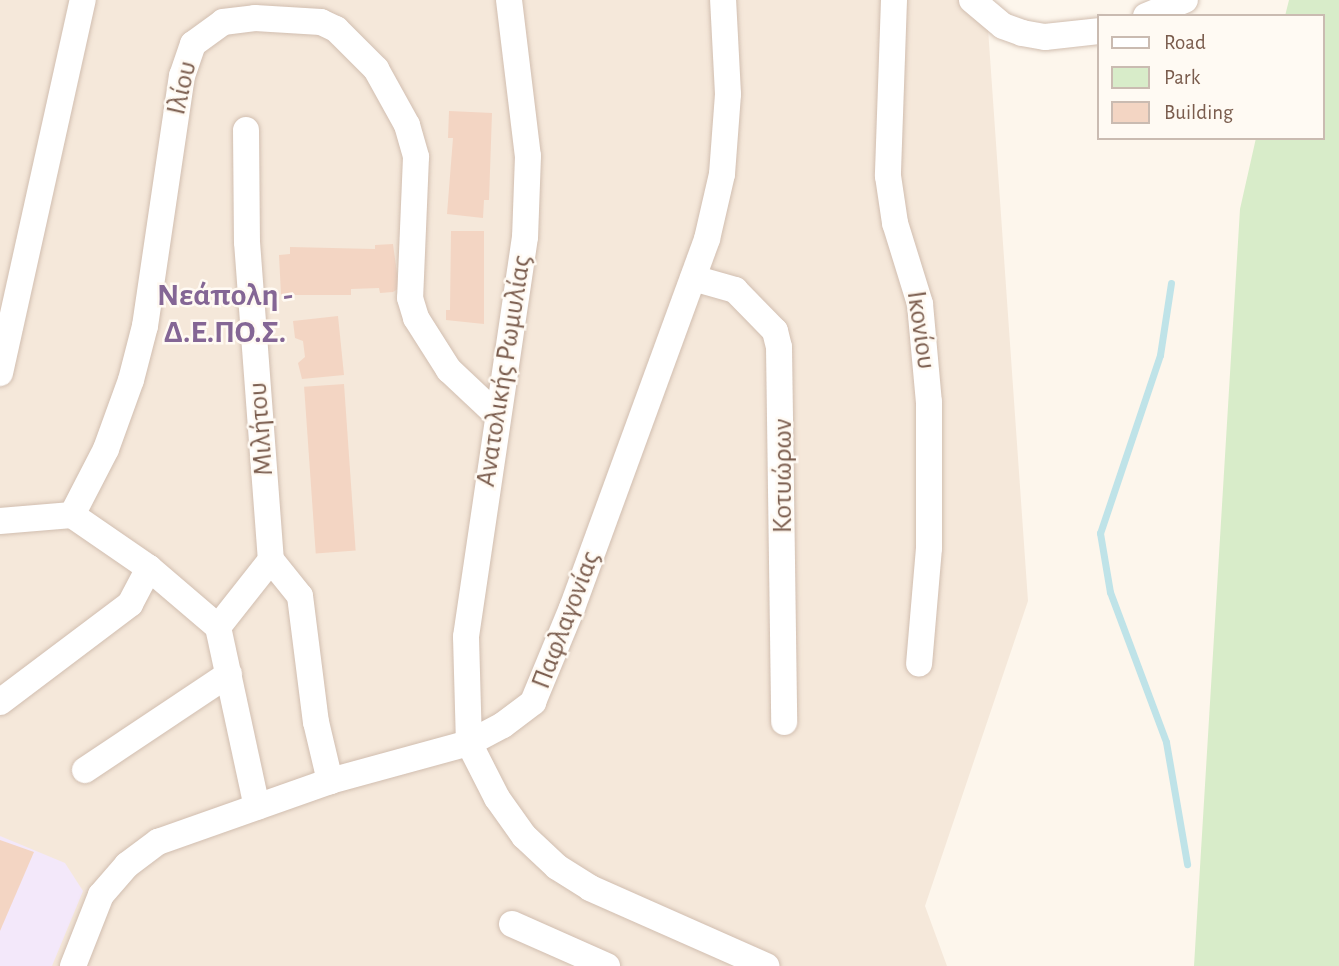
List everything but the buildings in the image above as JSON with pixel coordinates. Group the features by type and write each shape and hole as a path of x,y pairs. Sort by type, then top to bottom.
{"street":[{"path":"0,373 9,291 83,0"},
{"name":"Ανατολικής Ρωμυλίας","path":"469,743 466,637 525,237 528,156 509,0"},
{"name":"Παφλαγονίας","path":"74,966 101,895 127,865 158,842 330,781 469,743 521,714 543,686 694,278 722,174 728,94 723,0"},
{"name":"Ικονίου","path":"894,0 888,176 895,223 920,304 929,402 929,548 919,664"},
{"path":"972,0 1003,26 1022,33 1045,37 1098,31"},
{"path":"1151,14 1185,0"},
{"name":"Ιλίου","path":"72,515 106,449 138,354 182,76 193,44 223,23 255,18 321,22 337,29 376,69 407,125 415,157 410,298 416,318 449,370 497,415"},
{"name":"Μιλήτου","path":"246,130 247,242 271,560"},
{"name":"Κοτυώρων","path":"694,278 735,290 775,331 777,339 782,372 785,722"},
{"path":"0,521 72,515 149,568 218,627 257,807"},
{"path":"218,627 271,560 300,596 316,722 330,781"},
{"path":"0,702 130,604 149,568"},
{"path":"85,770 229,674"},
{"path":"469,743 524,836 557,867 590,888 766,966"},
{"path":"512,924 607,966"}],"shaded area":[{"path":"0,0 986,0 1028,601 925,906 947,966 0,966"},
{"path":"0,836 65,863 83,891 52,966 0,966"}],"green space":[{"path":"1289,0 1339,0 1339,966 1194,966 1240,209 1256,140 1325,140 1325,14 1286,14"}],"waterway":[{"path":"1171,283 1160,355 1100,533 1110,592 1166,742 1187,864"}],"district":[{"name":"Νεάπολη - Δ.Ε.ΠΟ.Σ.","path":"225,314"}]}
